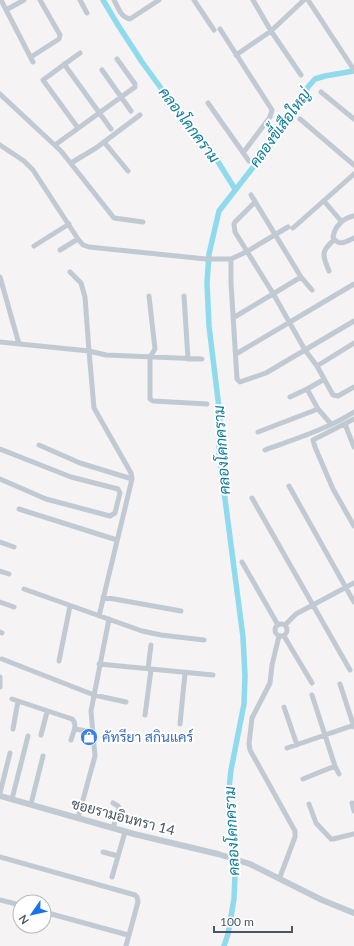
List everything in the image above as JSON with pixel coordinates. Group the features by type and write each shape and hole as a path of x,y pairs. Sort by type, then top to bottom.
{"street":[{"path":"1,0 32,59 59,39 60,35 40,0"},
{"path":"6,10 24,0"},
{"path":"80,0 87,13"},
{"path":"114,0 123,16 130,19 159,0"},
{"path":"194,0 214,30"},
{"path":"253,0 271,31 301,75"},
{"path":"236,55 271,31 304,0"},
{"path":"308,0 354,69"},
{"path":"220,29 272,110 270,117 243,153"},
{"path":"78,128 43,80 80,53"},
{"path":"56,146 99,112 135,87 136,85 117,59"},
{"path":"64,64 111,129"},
{"path":"102,70 131,110"},
{"path":"321,92 354,119"},
{"path":"0,94 56,146 114,218 143,222"},
{"path":"208,103 248,161"},
{"path":"71,163 96,148 140,115"},
{"path":"300,119 354,165"},
{"path":"104,142 128,171"},
{"path":"0,145 29,165 83,245 89,247 208,259 231,259 246,252 275,234 290,228 324,201 354,174"},
{"path":"251,195 301,277 312,290"},
{"path":"324,201 341,221"},
{"path":"255,202 237,219 234,224 235,232 274,295 305,350 317,366 323,380 333,395 336,397 354,387"},
{"path":"334,240 334,232 341,221 354,216"},
{"path":"34,246 69,224"},
{"path":"334,240 342,243 354,238"},
{"path":"60,250 78,239"},
{"path":"329,271 324,260 324,249 334,240"},
{"path":"231,259 237,379 242,382 266,373 354,321"},
{"path":"70,272 81,283 84,289 94,408 131,473 132,479 99,616"},
{"path":"0,277 19,344"},
{"path":"233,318 274,295 301,277"},
{"path":"236,354 354,284"},
{"path":"149,296 155,349 150,357 149,396 151,400 207,404"},
{"path":"184,296 188,358"},
{"path":"0,342 89,351 106,355 202,359"},
{"path":"317,366 354,343"},
{"path":"290,397 323,380"},
{"path":"307,389 318,409 331,424"},
{"path":"258,432 318,409"},
{"path":"266,450 331,424 354,412"},
{"path":"354,419 313,440 333,489 354,526"},
{"path":"345,424 354,447"},
{"path":"39,445 80,463 132,479"},
{"path":"0,449 71,477 118,489 120,494 114,512 110,516 46,499 0,479"},
{"path":"289,486 354,602"},
{"path":"252,498 350,670"},
{"path":"19,509 117,540"},
{"path":"0,542 14,547"},
{"path":"242,562 278,624"},
{"path":"0,571 9,574"},
{"path":"285,625 296,614 354,583"},
{"path":"24,589 142,631 161,635 204,640"},
{"path":"103,597 181,611"},
{"path":"0,602 14,607"},
{"path":"58,661 70,606"},
{"path":"78,818 95,756 91,711 109,619"},
{"path":"278,624 285,625"},
{"path":"278,624 275,630 276,634 281,636 312,683"},
{"path":"281,636 287,634 288,630 285,625"},
{"path":"280,877 295,837 295,831 250,750 249,744 252,718 270,683 272,665 281,636"},
{"path":"145,714 151,646"},
{"path":"2,659 94,695 126,702"},
{"path":"99,664 213,675"},
{"path":"180,724 185,673"},
{"path":"0,677 0,687"},
{"path":"287,748 325,734 354,726 340,684"},
{"path":"312,695 339,774"},
{"path":"12,699 47,712 72,719 74,721 75,729 72,740"},
{"path":"13,729 18,701"},
{"path":"284,708 297,745"},
{"path":"41,735 47,712"},
{"path":"75,729 92,732"},
{"path":"12,799 28,736"},
{"path":"0,794 10,752"},
{"path":"31,804 43,756"},
{"path":"303,779 335,766"},
{"name":"ซอยรามอินทรา 14","path":"0,794 12,799 125,832 218,854 241,861 280,877 322,900 354,913"},
{"path":"113,803 119,808 113,828"},
{"path":"352,803 354,811"},
{"path":"309,804 317,824 331,839 354,834"},
{"path":"112,877 125,832"},
{"path":"103,852 118,856"},
{"path":"0,857 135,895 138,902 126,946"},
{"path":"0,900 12,903"},
{"path":"52,914 128,935"}],"waterway":[{"name":"คลองโคกคราม","path":"103,0 142,62 174,106 210,149 235,189"},
{"name":"คลองโคกคราม","path":"224,946 228,934 234,899 235,874 228,798 231,770 244,704 245,676 243,637 219,453 220,416 209,326 207,283 209,254 219,211 293,116 308,87 315,79 354,71"}],"place":[{"name":"คัทรียา สกินแคร์","path":"89,737"}],"water label":[{"name":"คลองขี้เสือใหญ่","path":"280,128"}]}
